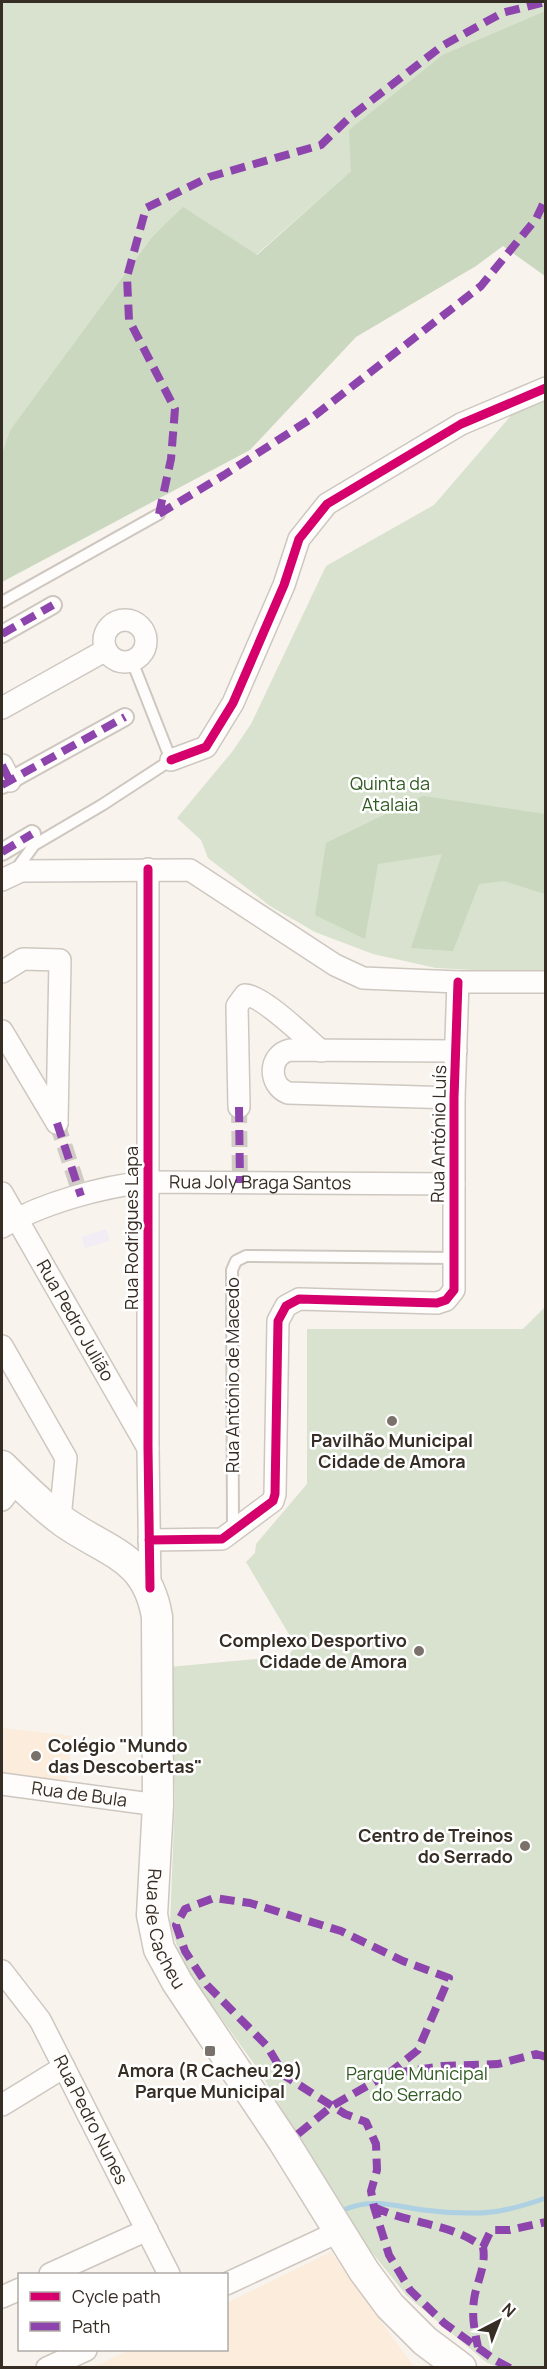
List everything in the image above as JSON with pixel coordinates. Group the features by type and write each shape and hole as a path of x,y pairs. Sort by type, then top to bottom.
{"main road":[{"name":"Rua de Cacheu","path":"7,1482 132,1563 150,1588 157,1617 158,1805 152,1915 159,1949 177,1982 226,2053 364,2271 430,2354 461,2367"}],"street":[{"path":"171,760 206,747 233,703 284,585 299,539 327,504 461,424 546,388"},
{"path":"2,634 53,605"},
{"path":"126,620 133,621 144,631 146,645 143,652 132,661 120,661 106,651 105,636 112,624 126,620"},
{"path":"2,708 106,651"},
{"path":"4,777 125,717"},
{"path":"2,852 32,834"},
{"name":"Rua Rodrigues Lapa","path":"148,869 150,1588"},
{"path":"7,877 21,871 183,869 196,873 353,975 363,978 458,982 546,982"},
{"path":"2,972 23,959 60,960 57,1123 2,1031"},
{"name":"Rua António Luís","path":"233,1531 271,1504 275,1494 278,1321 285,1306 299,1299 437,1303 446,1300 455,1285 454,1098 458,982"},
{"path":"239,1107 237,1006 245,995 253,997 275,1011 321,1051"},
{"path":"454,1098 292,1094 277,1087 273,1068 281,1054 287,1051 456,1051"},
{"name":"Rua Joly Braga Santos","path":"9,1223 110,1186 148,1182 454,1184"},
{"name":"Rua Pedro Julião","path":"2,1194 9,1223 148,1448"},
{"path":"2,1346 66,1458 60,1518"},
{"path":"149,1540 216,1540 233,1531"},
{"name":"Rua de Bula","path":"2,1784 158,1805"},
{"name":"Rua Pedro Nunes","path":"2,1971 40,2020 168,2273"},
{"path":"2,2105 64,2067"},
{"path":"228,2283 325,2238 338,2229"},
{"path":"52,2273 147,2230"},
{"path":"2,2297 18,2290"},
{"path":"47,2367 82,2351"}],"lane":[{"path":"2,602 159,514"},
{"path":"7,877 34,844 102,805 171,760 132,661"},
{"name":"Rua António de Macedo","path":"233,1531 232,1270 236,1261 246,1256 455,1258"}],"shaded area":[{"path":"106,1229 110,1241 85,1248 81,1237"},
{"name":"Colégio \"Mundo das Descobertas\"","path":"2,1728 73,1736 66,1787 2,1776"},
{"path":"331,2252 414,2367 93,2367 128,2351 228,2351 228,2303"}],"green space":[{"path":"2,2 545,2 545,11 444,54 351,171 256,255 183,208 152,237 10,430 2,453"},
{"path":"545,11 545,276 503,246 476,266 356,337 250,450 2,582 2,453 10,430 152,237 183,207 257,255 351,171 349,130 444,54"},
{"name":"Quinta da Atalaia","path":"545,399 545,974 436,968 373,954 315,932 270,906 208,858 201,840 177,818 232,752 251,724 326,566 434,505 514,412"},
{"path":"423,796 545,814 545,894 504,881 479,884 453,951 411,948 442,854 378,864 365,939 315,915 326,843"},
{"name":"Complexo Desportivo Cidade de Amora","path":"545,1307 545,2367 496,2367 486,2362 407,2296 349,2224 260,2072 185,1968 170,1926 175,1796 169,1667 288,1656 296,1646 246,1562 255,1553 256,1544 307,1484 307,1329 523,1329"}],"waterway":[{"path":"346,2209 375,2203 434,2211 479,2213 508,2209 546,2198"}],"tunnel":[{"path":"239,1107 240,1183"},
{"path":"57,1123 81,1196"}],"marked path":[{"path":"159,514 171,459 175,409 129,320 127,277 146,208 209,177 321,145 350,117 442,46 502,13 545,2"},
{"path":"159,514 309,420 481,286 536,219 546,198"},
{"path":"2,634 53,605"},
{"path":"2,785 125,717"},
{"path":"2,765 10,781"},
{"path":"2,852 32,834"},
{"path":"239,1107 240,1183"},
{"path":"57,1123 81,1196"},
{"path":"510,2368 495,2360 444,2323 410,2290 389,2255 371,2191 377,2170 376,2144 366,2122 345,2114 285,2076 267,2046 207,1985 185,1951 176,1925 185,1909 214,1898 250,1903 341,1931 403,1961 449,1978 418,2050 388,2074 443,2066 498,2064 536,2054 546,2057"},
{"path":"298,2134 332,2106 388,2074"},
{"path":"374,2207 457,2233 483,2247 483,2265 473,2308 478,2347"},
{"path":"483,2247 491,2230 510,2230 546,2222"}],"cycle path":[{"path":"171,760 206,747 233,703 284,585 299,539 327,504 461,424 546,388"},
{"path":"148,869 150,1588"},
{"path":"149,1540 222,1539 273,1501 275,1494 278,1321 286,1306 299,1299 437,1303 446,1300 454,1290 454,1098 458,982"}],"place":[{"name":"Pavilhão Municipal Cidade de Amora","path":"392,1421"},
{"name":"Complexo Desportivo Cidade de Amora","path":"419,1651"},
{"name":"Colégio \"Mundo das Descobertas\"","path":"36,1756"},
{"name":"Centro de Treinos do Serrado","path":"525,1846"},
{"name":"Amora (R Cacheu 29) Parque Municipal","path":"210,2051"}],"park label":[{"name":"Parque Municipal do Serrado","path":"417,2084"}]}
